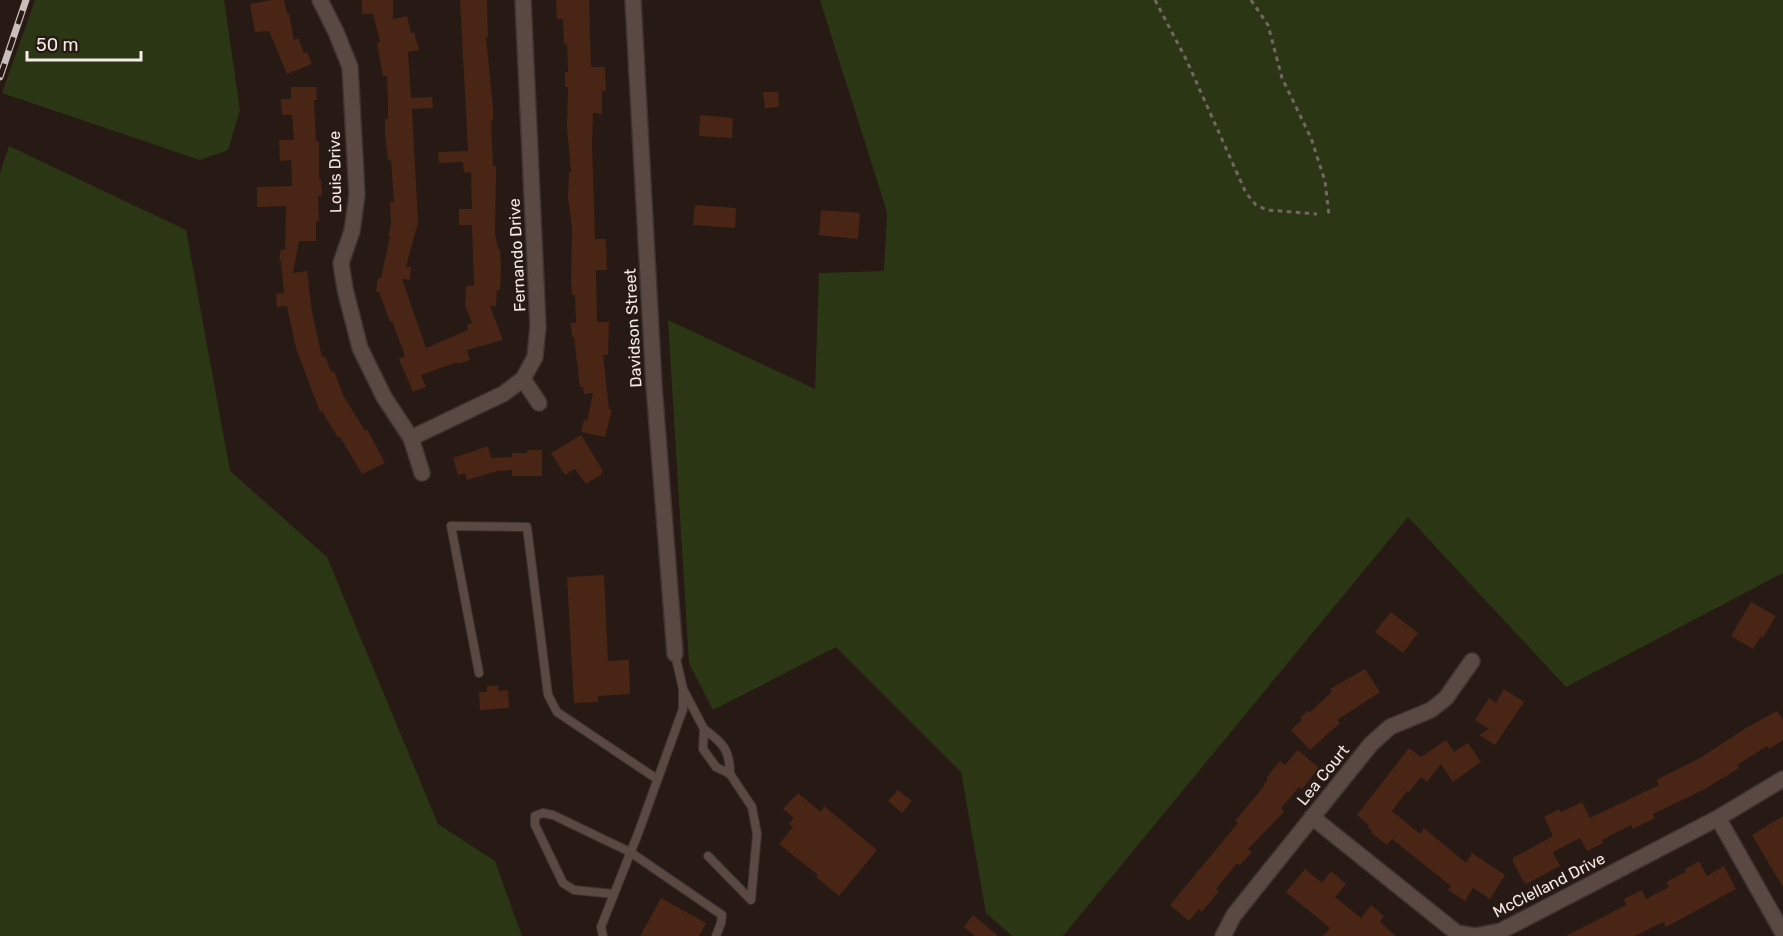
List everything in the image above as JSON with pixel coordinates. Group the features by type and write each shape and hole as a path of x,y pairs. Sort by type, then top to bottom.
{"street":[{"name":"Louis Drive","path":"320,0 350,67 357,195 352,231 341,262 345,289 360,348 384,397 411,438 422,474"},
{"name":"Fernando Drive","path":"523,0 538,326 535,357 523,379"},
{"name":"Davidson Street","path":"633,0 654,386 675,654"},
{"path":"411,438 503,394 523,379 539,403"},
{"name":"Lea Court","path":"1223,936 1234,915 1371,744 1390,727 1431,710 1446,698 1472,661"},
{"name":"McClelland Drive","path":"1312,818 1457,933 1475,936 1501,931 1718,818 1783,779"},
{"path":"1718,818 1783,933"}],"lane":[{"path":"479,673 451,526 527,527 548,695 557,712 657,778"},
{"path":"598,936 683,709 683,689 675,654"},
{"path":"683,689 704,729 717,738 730,757 730,774"},
{"path":"704,729 703,749 716,767 730,774 752,807 758,834 751,900 708,856"},
{"path":"614,894 574,890 563,883 535,825 535,816 543,813 553,815 630,852 722,915 722,923 716,936"},
{"path":"601,927 603,936"}],"path":[{"path":"1155,0 1186,59 1246,193 1256,206 1267,210 1317,214"},
{"path":"1251,0 1268,25 1282,78 1311,138 1325,181 1329,215"}],"green space":[{"path":"35,0 224,0 240,110 228,150 200,160 2,93"},
{"path":"820,0 1783,0 1783,573 1566,687 1408,517 1063,936 1012,936 986,913 961,772 836,647 713,710 689,663 668,320 815,389 819,273 884,271 887,212"},
{"path":"9,146 186,230 230,471 327,557 438,824 495,861 522,936 0,936 0,173"}],"building":[{"path":"284,0 294,40 298,38 304,53 307,52 312,64 287,74 269,31 255,32 250,4"},
{"path":"362,0 393,0 393,19 407,16 411,33 414,32 419,50 408,52 411,98 432,97 433,108 412,109 418,222 406,267 411,267 410,280 402,279 426,348 468,330 467,325 472,323 465,306 466,286 474,286 472,225 459,225 459,209 472,209 471,172 464,173 463,162 439,163 438,152 468,151 460,0 487,0 488,37 486,37 493,107 493,121 491,121 493,166 496,166 495,233 498,249 500,249 501,268 500,290 497,290 496,306 490,306 503,340 467,350 470,360 458,364 457,362 421,375 426,387 413,392 399,359 405,356 379,292 376,292 390,236 388,236 391,224 390,202 394,202 391,160 388,160 385,134 385,119 388,119 387,76 383,76 377,43 380,42 373,14 362,14"},
{"path":"556,0 589,0 591,67 605,67 606,91 602,91 602,114 593,113 592,143 595,239 606,239 607,270 596,270 597,322 609,322 608,355 603,355 609,409 612,410 605,437 581,432 584,420 587,421 593,393 584,394 583,387 580,387 574,337 572,337 571,323 576,323 575,295 572,295 571,281 572,228 568,198 569,172 571,172 567,127 568,87 565,87 565,72 568,72 567,44 564,45 563,19 557,19"},
{"path":"291,87 316,87 317,100 314,100 316,141 319,141 319,179 321,179 322,196 318,196 319,221 316,221 316,241 299,241 293,273 307,271 312,312 322,357 325,356 331,372 334,371 343,395 365,431 367,429 385,463 362,474 340,437 338,438 322,411 320,412 296,348 287,306 277,307 276,294 284,293 281,261 279,261 281,249 285,250 286,206 257,207 257,187 292,186 291,160 280,161 279,140 294,140 292,115 282,115 281,99 291,99"},
{"path":"763,92 778,92 779,107 765,108"},
{"path":"700,115 733,118 732,138 699,136"},
{"path":"695,205 736,208 735,228 693,225"},
{"path":"821,210 860,213 858,239 819,235"},
{"path":"581,435 603,471 586,484 575,469 565,475 551,453"},
{"path":"488,446 491,458 512,457 512,453 527,453 527,450 542,450 542,476 512,476 512,470 498,471 467,480 465,473 458,475 453,458"},
{"path":"604,575 608,661 629,660 630,694 598,696 598,702 574,703 567,577"},
{"path":"1751,602 1776,616 1753,649 1731,636"},
{"path":"1391,612 1418,633 1403,653 1375,632"},
{"path":"1365,669 1380,692 1337,720 1340,723 1310,750 1291,730 1302,720 1300,718 1332,692 1330,689"},
{"path":"487,686 498,686 499,691 508,690 509,708 480,710 479,692 487,692"},
{"path":"1504,689 1524,702 1495,745 1479,735 1489,729 1475,720 1489,698 1496,703"},
{"path":"1777,711 1783,720 1783,740 1769,749 1767,746 1737,765 1739,768 1705,789 1653,814 1655,818 1633,829 1631,825 1602,840 1603,843 1587,851 1580,838 1553,852 1560,866 1526,884 1523,881 1513,858 1553,836 1544,817 1559,809 1561,812 1582,802 1590,818 1659,785 1656,780 1700,758"},
{"path":"1446,740 1454,752 1468,743 1481,762 1453,782 1441,764 1427,782 1421,777 1392,811 1420,834 1424,828 1466,863 1472,853 1505,875 1490,899 1473,888 1465,901 1448,890 1451,886 1392,839 1387,845 1371,833 1372,831 1367,827 1369,825 1357,815 1409,748 1421,757"},
{"path":"1298,750 1319,768 1302,789 1299,787 1281,808 1284,811 1282,814 1248,849 1252,852 1240,865 1237,863 1216,889 1219,891 1202,912 1199,909 1189,921 1170,905 1238,823 1235,821 1265,785 1268,779 1266,778 1280,761 1285,765"},
{"path":"898,790 912,801 902,813 888,801"},
{"path":"798,793 821,812 824,806 877,850 839,896 816,877 818,875 779,844 793,827 789,824 794,818 783,809"},
{"path":"1783,816 1783,887 1752,835"},
{"path":"1699,861 1707,876 1724,866 1736,889 1666,927 1663,922 1635,936 1566,936 1626,905 1624,899 1642,890 1646,899 1669,887 1666,882 1686,872 1684,870"},
{"path":"1305,869 1322,883 1331,871 1346,884 1335,897 1361,918 1371,905 1384,916 1380,922 1396,936 1323,936 1330,928 1286,892"},
{"path":"661,898 706,923 699,936 640,936"},
{"path":"973,915 998,936 975,936 964,927"}],"railway":[{"path":"0,77 26,0"}]}
